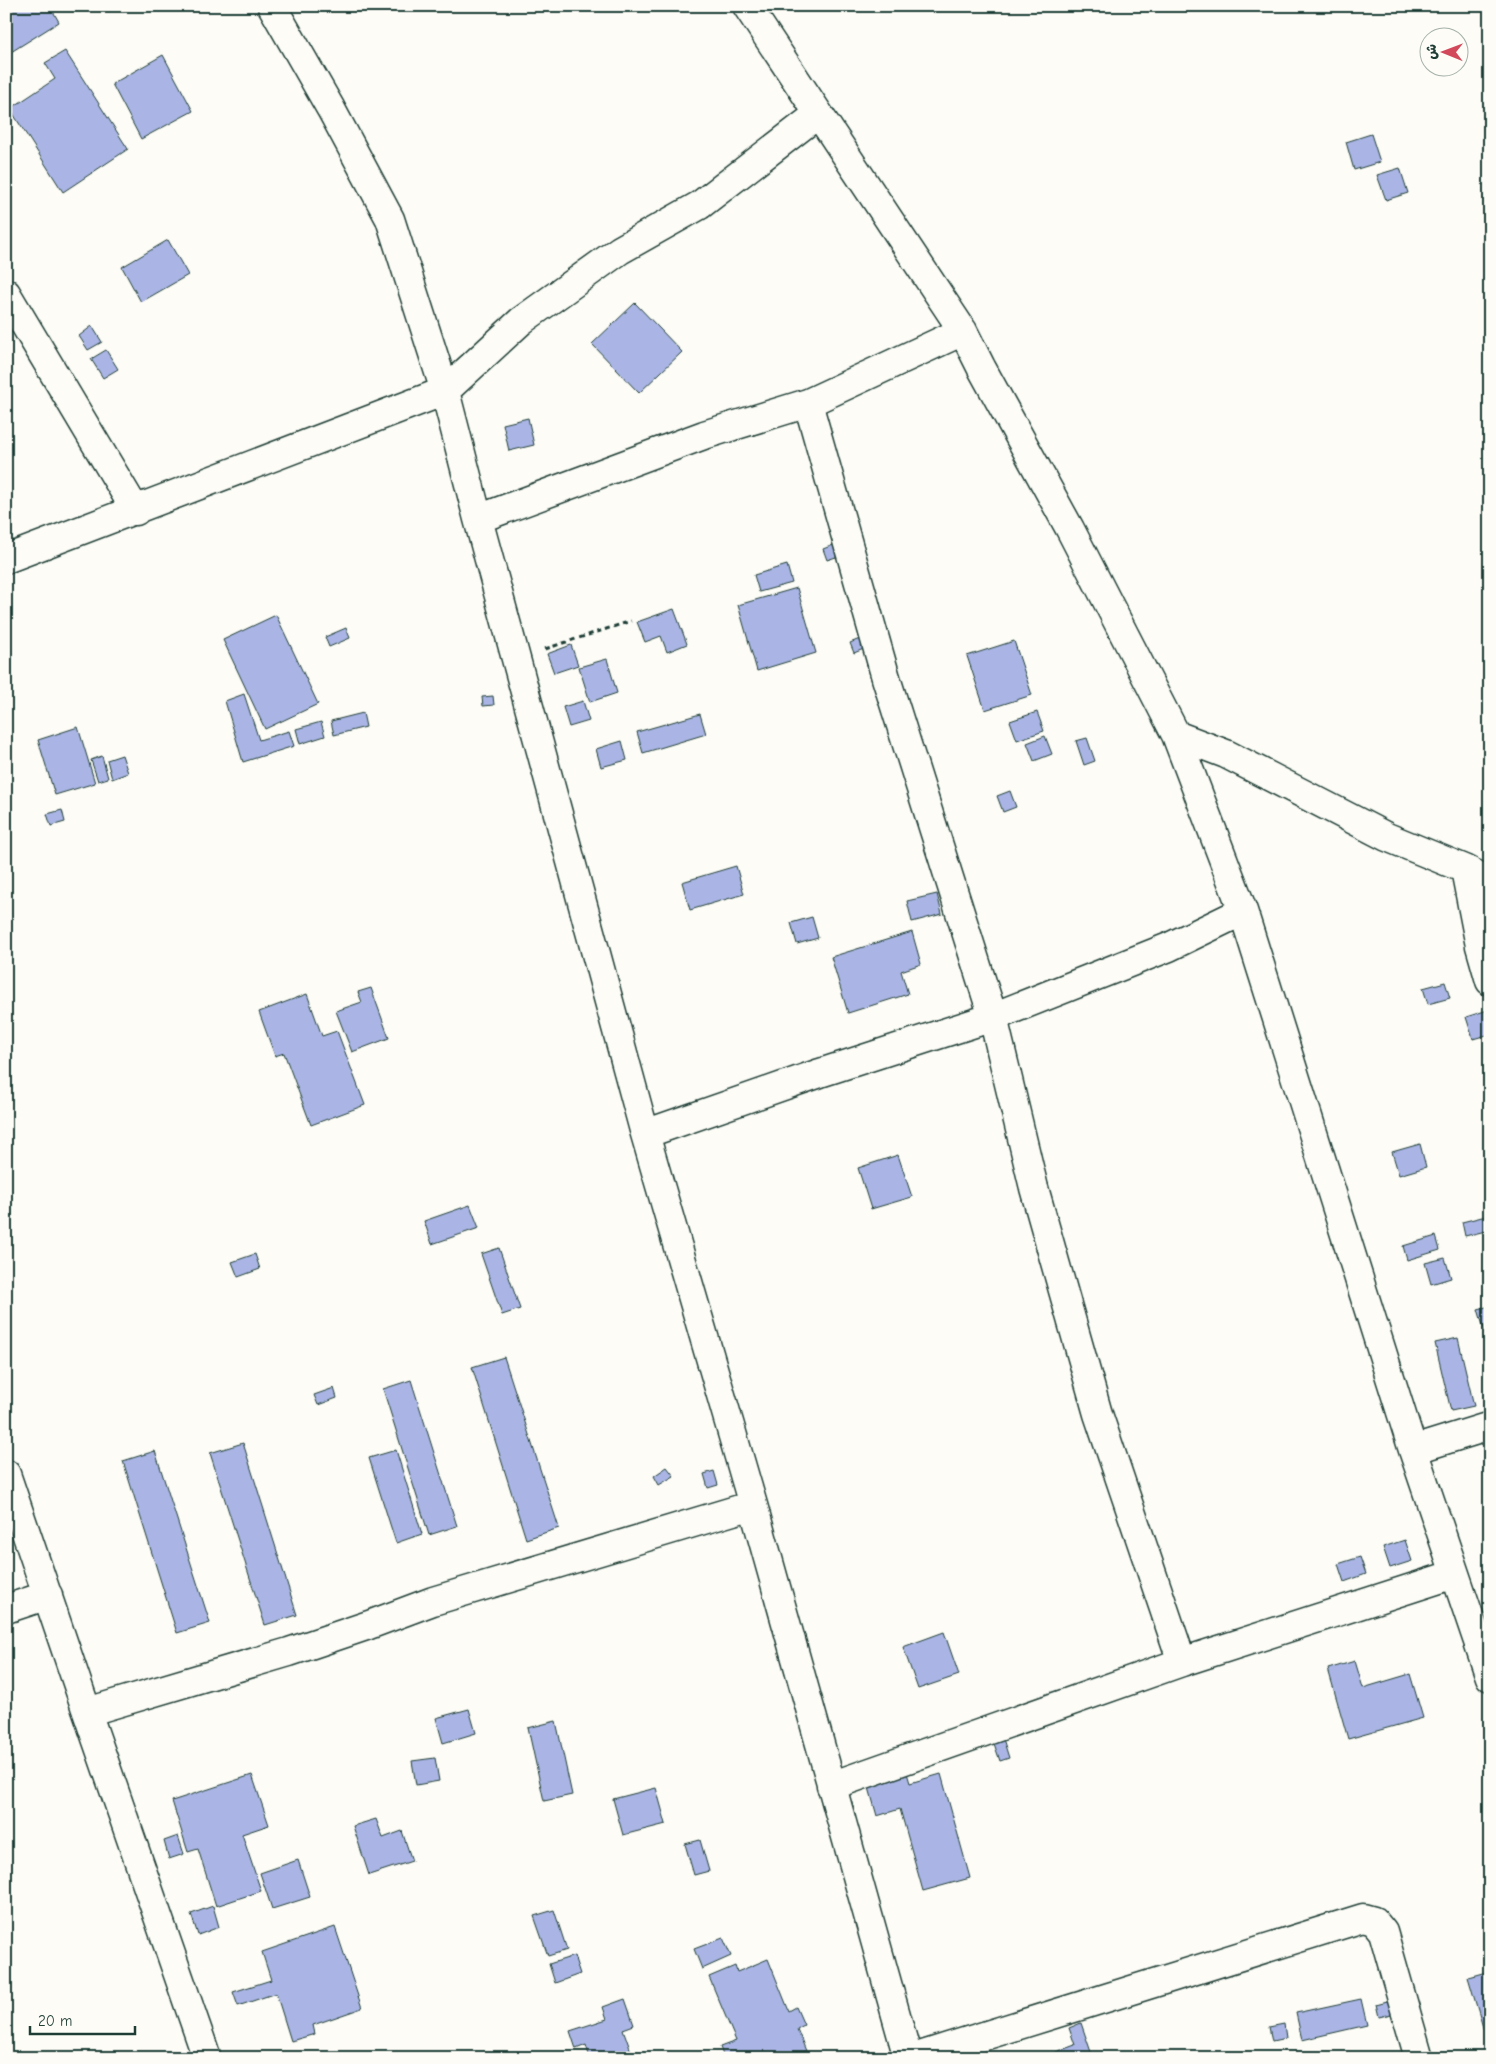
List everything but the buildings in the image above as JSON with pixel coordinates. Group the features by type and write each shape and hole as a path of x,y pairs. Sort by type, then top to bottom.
{"street":[{"path":"272,6 331,109 390,219 445,391 645,1134 753,1505 908,2058"},
{"path":"747,6 963,332 980,367 1070,529 1176,735 1243,911 1413,1450 1490,1677"},
{"path":"6,559 136,511 445,391 521,321 620,250 700,205 818,114"},
{"path":"6,293 136,511"},
{"path":"478,519 704,435 808,403 963,332"},
{"path":"808,403 886,678 994,1017 1034,1188 1098,1414 1182,1662"},
{"path":"1176,735 1226,754 1387,837 1465,869 1490,882"},
{"path":"1465,869 1480,946 1490,981"},
{"path":"645,1134 820,1073 994,1017 1169,947 1243,911"},
{"path":"1413,1450 1490,1426"},
{"path":"6,1474 207,2058"},
{"path":"87,1712 289,1652 369,1626 434,1601 753,1505"},
{"path":"831,1786 1182,1662 1455,1574"},
{"path":"6,1609 48,1595"},
{"path":"913,2058 1363,1918 1374,1921 1383,1932 1419,2058"}],"path":[{"path":"516,659 631,621"}]}
